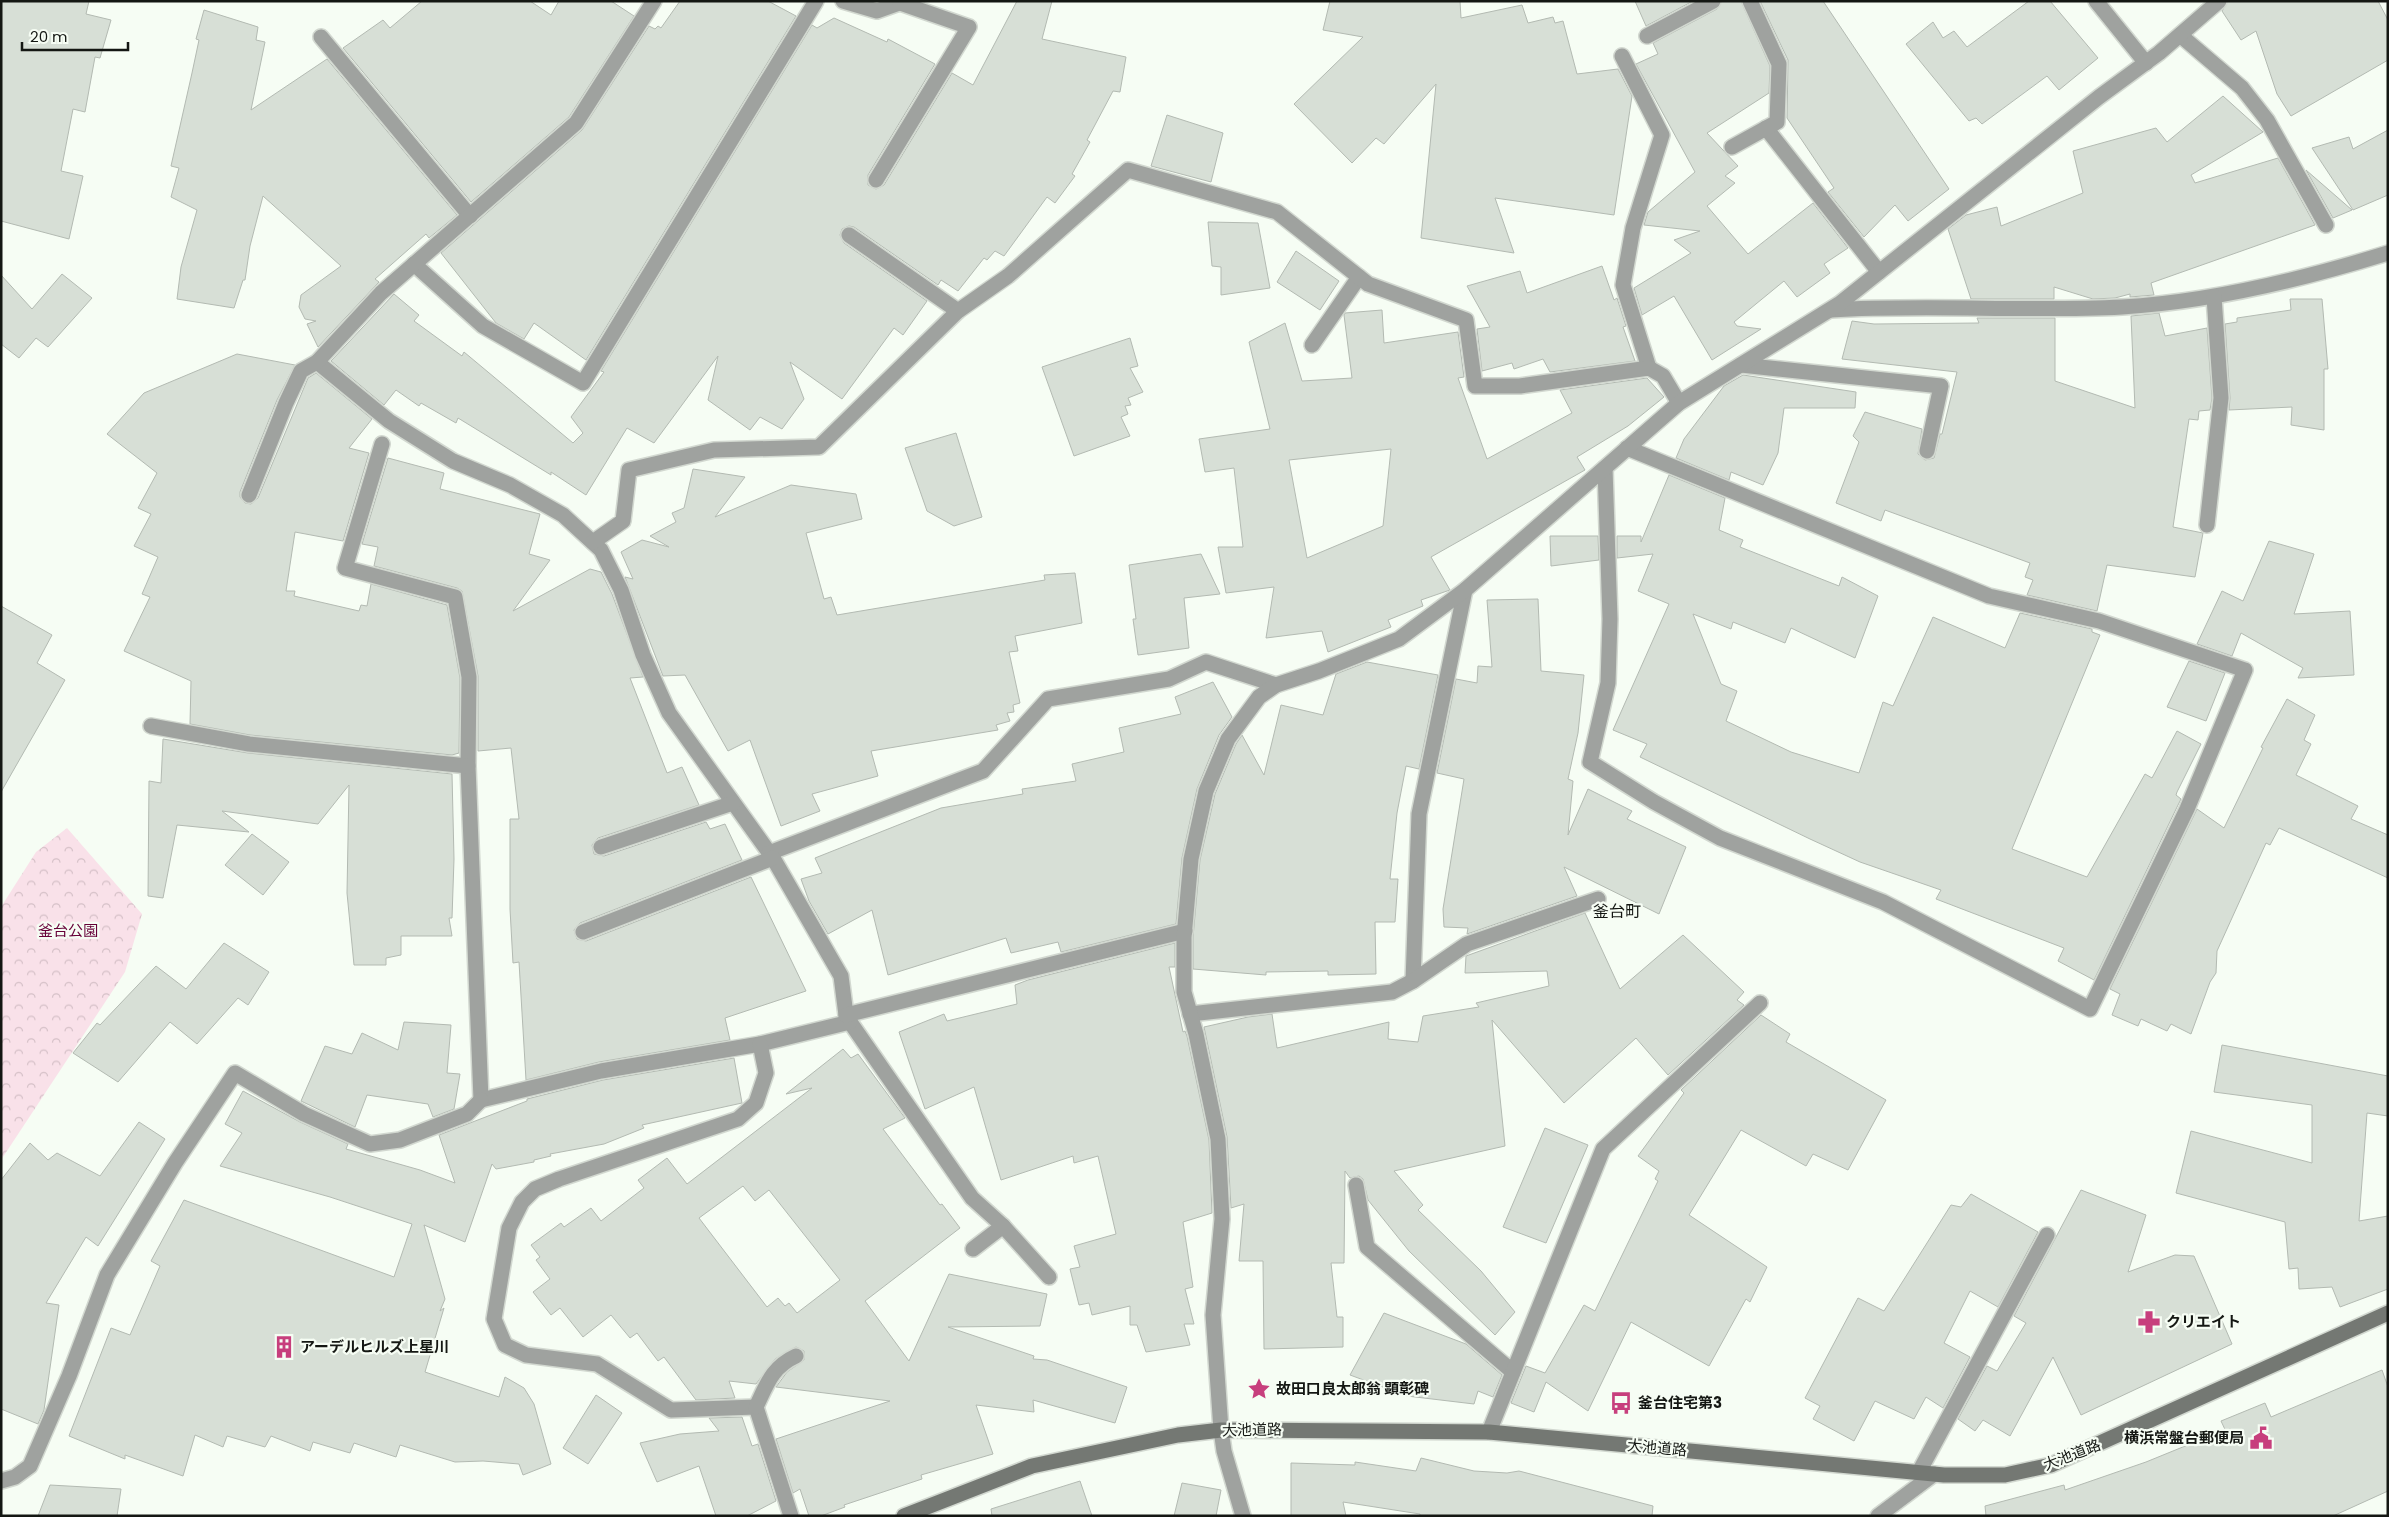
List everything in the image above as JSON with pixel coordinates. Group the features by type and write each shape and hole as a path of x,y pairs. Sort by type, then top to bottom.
{"street":[{"path":"249,495 301,371 317,362 381,294 576,123 654,1"},
{"path":"414,264 483,326 583,384 816,1"},
{"path":"842,1 877,11 903,2 969,27 876,180"},
{"path":"1647,36 1714,1"},
{"path":"1732,147 1777,122 1779,64 1750,1"},
{"path":"2096,1 2146,63"},
{"path":"1243,1516 1224,1451 1213,1315 1222,1219 1218,1139 1184,992 1185,930 1191,859 1206,791 1228,739 1259,697 1276,685 1399,638 1465,590 1679,403 1828,310 1879,272 2099,97 2146,63 2219,1"},
{"path":"2180,36 2242,88 2267,120 2326,225"},
{"path":"321,37 470,216"},
{"path":"1622,56 1662,134 1633,228 1623,285 1649,368"},
{"path":"1766,128 1879,272"},
{"path":"592,542 623,521 629,470 714,450 819,447 958,311 1008,276 1128,170 1276,212 1368,284 1466,320 1474,386 1520,386 1649,368 1663,376 1679,403"},
{"path":"849,235 958,311"},
{"path":"1828,310 1891,307 2013,310 2123,307 2214,296 2352,264 2388,252"},
{"path":"1312,345 1359,278"},
{"path":"2208,525 2221,398 2214,296"},
{"path":"317,362 388,421 453,461 510,485 563,515 601,550 621,590 643,655 669,713 771,856 841,976 848,1018 972,1198 1003,1226 1049,1278"},
{"path":"1741,365 1941,386 1927,451"},
{"path":"382,444 345,568 455,597 469,677 468,766 481,1100"},
{"path":"1605,468 1610,619 1608,683 1590,762 1654,802 1720,838 1883,902 2090,1009 2187,809 2245,670 2099,621 1989,596 1627,448"},
{"path":"1413,981 1420,814 1465,590"},
{"path":"583,932 982,771 1048,699 1169,679 1206,662 1276,685"},
{"path":"151,726 249,744 468,766"},
{"path":"601,847 733,803"},
{"path":"1190,1014 1392,992 1413,981 1467,944 1598,899"},
{"path":"1,1481 15,1477 30,1466 69,1376 107,1275 175,1163 234,1072 304,1114 370,1144 400,1140 467,1114 481,1100 601,1071 760,1044 848,1018 1185,930"},
{"path":"1488,1432 1603,1149 1760,1003"},
{"path":"756,1407 671,1410 597,1364 526,1355 505,1345 494,1319 509,1228 522,1202 534,1189 738,1119 756,1103 766,1073 760,1044"},
{"path":"1356,1185 1366,1247 1513,1372"},
{"path":"973,1249 1003,1226"},
{"path":"1878,1516 1927,1473 2048,1235"},
{"name":"大池道路","path":"904,1516 1032,1466 1178,1435 1221,1430 1488,1432 1927,1473 2005,1474 2051,1465 2388,1313"},
{"path":"791,1516 756,1407 772,1375 782,1362 796,1356"}],"green space":[{"name":"釜台公園","path":"67,828 142,914 125,972 1,1160 1,907 36,852"}],"building":[{"path":"1,1 89,1 86,14 111,20 100,58 95,57 85,112 73,109 61,171 83,176 69,239 1,221"},
{"path":"422,1 530,1 551,15 559,1 611,1 634,16 569,117 471,202 343,48 383,20 390,28"},
{"path":"680,1 768,1 796,16 586,360 534,323 524,339 496,323 441,253 582,130 649,26 655,29 658,26 661,28"},
{"path":"1017,1 1052,1 1042,39 1126,57 1120,92 1113,91 1087,140 1090,142 1072,174 1075,176 1055,203 1047,197 1004,256 995,251 987,260 984,258 958,291 941,280 938,285 854,227 849,226 842,229 840,235 844,243 927,301 903,335 894,328 842,399 790,362 804,399 782,429 760,417 750,430 708,400 718,356 654,443 627,428 586,495 551,472 551,475 458,418 456,423 421,403 419,406 396,390 384,405 331,361 394,294 419,315 414,321 462,356 464,352 573,443 583,433 571,417 604,372 601,371 812,25 817,28 834,18 887,42 888,39 935,64 868,175 868,185 876,189 884,185 952,73 973,85"},
{"path":"1330,1 1460,1 1461,18 1522,5 1528,23 1553,17 1555,23 1563,21 1577,74 1618,69 1632,96 1614,215 1495,198 1514,253 1421,238 1436,84 1384,144 1376,138 1352,163 1294,104 1363,37 1323,30"},
{"path":"1635,1 1693,1 1646,26"},
{"path":"1722,1 1741,1 1770,66 1769,93 1707,133 1738,166 1725,176 1735,183 1707,206 1748,254 1813,203 1848,248 1824,264 1830,273 1797,297 1784,281 1734,322 1737,326 1761,329 1712,360 1674,296 1642,315 1634,288 1691,253 1674,240 1700,231 1644,225 1648,212 1695,172 1636,64 1658,54 1653,43 1717,9"},
{"path":"1760,1 1823,1 1949,189 1908,221 1895,205 1864,237 1828,192 1834,188 1787,118 1788,60"},
{"path":"2029,1 2050,1 2098,58 2059,90 2047,76 1982,124 1976,118 1969,121 1906,44 1933,22 1943,38 1954,31 1967,47"},
{"path":"2228,1 2378,1 2388,20 2388,60 2291,116 2277,94 2256,31 2241,40 2222,11"},
{"path":"204,10 258,27 256,40 265,42 251,110 327,59 457,215 429,238 426,234 375,279 379,282 318,347 307,324 316,321 305,319 299,307 301,295 341,266 263,196 250,246 245,280 243,280 234,308 177,299 181,267 197,210 171,197 179,168 171,166 199,40 196,39"},
{"path":"2223,96 2263,132 2191,175 2195,183 2278,158 2315,225 2151,283 2154,295 2130,297 2130,294 2115,298 2093,299 2054,287 2054,299 1971,299 1948,229 1966,215 1997,207 2001,226 2083,193 2073,151 2156,128 2167,142"},
{"path":"1167,115 1223,133 1211,182 1151,166"},
{"path":"2388,130 2388,195 2353,210 2312,148 2349,137 2353,149"},
{"path":"2306,170 2352,210 2333,218"},
{"path":"1208,222 1258,223 1270,288 1221,295 1221,267 1212,266"},
{"path":"1296,251 1339,281 1320,310 1277,282"},
{"path":"1602,266 1614,300 1617,298 1626,326 1623,327 1635,361 1550,372 1543,359 1514,369 1512,363 1482,371 1477,329 1490,327 1467,286 1520,271 1527,293"},
{"path":"62,274 92,298 48,347 36,338 19,358 1,344 1,275 32,309"},
{"path":"2290,299 2322,299 2328,369 2324,369 2324,430 2291,425 2292,407 2229,410 2230,398 2225,324 2237,322 2237,318 2291,310"},
{"path":"1382,310 1384,343 1458,332 1464,377 1458,378 1487,459 1572,413 1560,390 1647,378 1664,397 1628,426 1577,457 1585,470 1431,557 1450,590 1421,600 1423,606 1388,620 1391,627 1328,652 1322,631 1266,638 1274,587 1226,593 1218,547 1243,547 1234,468 1205,472 1199,439 1270,429 1249,342 1285,323 1302,381 1352,378 1345,313","holes":["1391,449 1383,526 1307,558 1289,460"]},
{"path":"2159,313 2165,336 2207,328 2212,398 2210,410 2199,411 2198,420 2189,419 2173,527 2203,533 2195,577 2107,565 2097,611 2027,595 2033,580 2025,577 2030,563 1885,510 1881,521 1836,503 1859,442 1853,436 1865,412 1922,429 1918,454 1925,460 1934,458 1940,434 1942,434 1957,372 1842,359 1852,321 1874,324 1979,323 1977,318 2055,318 2055,381 2135,408 2131,316"},
{"path":"1130,338 1138,366 1130,368 1143,392 1128,398 1131,405 1125,406 1128,414 1121,417 1130,436 1074,456 1042,367"},
{"path":"237,354 295,365 277,400 240,492 240,497 245,503 251,504 258,498 308,378 316,373 372,419 349,448 369,453 343,541 295,532 286,591 295,591 294,596 359,611 361,605 367,606 371,584 447,605 460,678 459,753 452,755 250,735 190,724 191,681 124,651 150,597 142,594 158,557 134,546 151,514 138,508 157,473 107,434 144,393"},
{"path":"1743,375 1856,392 1855,408 1784,408 1778,453 1763,485 1731,472 1729,480 1676,458 1684,439 1724,386"},
{"path":"956,433 982,517 954,526 927,511 905,448"},
{"path":"388,458 444,473 440,489 540,514 529,554 550,560 513,611 590,569 601,572 612,594 643,677 630,678 667,773 682,767 699,805 598,838 592,845 594,854 604,856 706,822 710,829 725,824 742,860 580,923 574,930 577,939 586,941 751,877 806,991 725,1018 730,1040 599,1062 526,1080 519,962 513,963 510,909 510,819 519,819 511,748 478,751 478,676 462,591 457,588 374,566 378,547 362,544"},
{"path":"693,469 745,477 715,517 791,485 856,494 862,519 806,533 824,599 831,597 837,615 1045,580 1044,575 1075,573 1082,623 1015,636 1018,651 1009,652 1020,703 1013,705 1014,712 1007,713 1010,721 996,725 998,730 871,751 878,776 812,794 820,811 781,826 750,740 728,751 685,675 663,676 625,577 633,579 621,552 642,540 669,547 650,536 676,522 672,513 684,508"},
{"path":"1669,475 1725,498 1719,530 1743,540 1740,547 1839,586 1842,577 1878,596 1855,658 1791,628 1785,643 1733,622 1731,629 1693,614 1721,684 1737,691 1726,721 1791,752 1859,773 1883,702 1893,706 1933,617 2005,648 2020,613 2092,629 2092,632 2100,635 2012,849 2087,877 2145,774 2152,778 2177,731 2201,744 2177,792 2176,795 2181,799 2094,980 2058,961 2064,948 1936,899 1941,890 1860,862 1640,757 1647,744 1613,730 1669,604 1638,591 1653,554 1617,558 1617,536 1641,536 1641,542"},
{"path":"1550,536 1598,536 1599,560 1551,566"},
{"path":"2269,541 2314,554 2294,614 2350,611 2354,675 2298,678 2303,668 2241,633 2232,656 2197,644 2222,591 2243,601"},
{"path":"1201,554 1220,594 1184,598 1189,648 1138,655 1133,619 1136,619 1129,565"},
{"path":"1538,599 1541,671 1584,675 1578,733 1568,779 1573,781 1568,835 1588,789 1632,811 1627,819 1686,847 1659,914 1564,867 1577,896 1467,934 1468,928 1444,927 1443,909 1464,779 1437,773 1456,679 1477,683 1478,666 1492,667 1487,600"},
{"path":"1,606 52,635 37,663 65,680 1,792"},
{"path":"2189,661 2225,673 2206,721 2167,707"},
{"path":"1367,662 1438,675 1419,769 1406,766 1397,813 1390,879 1398,879 1395,922 1375,922 1376,974 1328,975 1328,971 1266,972 1266,975 1193,969 1193,937 1200,860 1215,794 1236,744 1242,735 1264,775 1281,705 1323,715 1336,674"},
{"path":"1213,682 1232,717 1219,735 1197,789 1182,858 1176,924 1061,952 1058,942 1011,953 1006,938 888,975 872,910 828,934 809,901 801,879 822,873 815,858 941,808 1023,794 1022,789 1076,781 1072,764 1124,752 1119,728 1181,714 1175,697"},
{"path":"2287,699 2315,715 2304,740 2311,744 2296,775 2358,806 2351,819 2388,835 2388,878 2279,828 2270,845 2266,843 2217,951 2216,973 2210,982 2191,1034 2171,1024 2167,1031 2141,1019 2138,1026 2112,1015 2120,994 2110,989 2197,809 2224,828 2263,748 2261,747"},
{"path":"163,739 248,753 452,774 454,859 452,918 449,918 452,936 401,936 401,955 386,958 386,965 354,965 347,893 349,785 318,824 222,811 249,832 177,825 163,898 148,896 149,781 161,783"},
{"path":"252,834 289,862 263,895 225,865"},
{"path":"1585,913 1620,989 1683,935 1744,992 1737,1000 1744,1005 1668,1075 1636,1038 1564,1103 1492,1020 1505,1146 1394,1171 1423,1205 1418,1210 1481,1271 1515,1312 1495,1335 1409,1251 1368,1200 1363,1179 1359,1176 1350,1178 1345,1171 1344,1263 1331,1263 1337,1317 1343,1317 1343,1347 1264,1349 1263,1261 1239,1261 1244,1204 1231,1208 1227,1137 1204,1027 1248,1017 1272,1014 1277,1048 1389,1022 1388,1039 1418,1042 1423,1016 1479,1007 1476,1003 1549,986 1547,971 1465,973 1466,956"},
{"path":"224,943 269,972 248,1005 238,998 197,1044 170,1022 118,1082 73,1053 97,1023 100,1025 156,966 186,989"},
{"path":"1175,943 1175,967 1169,967 1183,1032 1185,1031 1187,1036 1209,1140 1212,1213 1183,1222 1193,1287 1185,1289 1194,1324 1184,1324 1190,1345 1146,1352 1137,1325 1130,1325 1130,1306 1092,1315 1089,1303 1079,1305 1070,1269 1080,1267 1074,1246 1116,1234 1098,1156 1074,1163 1073,1156 1001,1180 974,1087 925,1109 899,1032 944,1014 947,1021 1017,1004 1015,985 1028,980"},
{"path":"1761,1015 1790,1034 1786,1042 1886,1100 1848,1170 1813,1154 1806,1166 1741,1130 1689,1215 1767,1267 1750,1302 1746,1299 1709,1366 1631,1322 1588,1411 1546,1382 1534,1412 1511,1403 1526,1366 1545,1373 1584,1305 1595,1311 1658,1181 1655,1179 1659,1171 1638,1156 1684,1093 1681,1090"},
{"path":"404,1022 451,1025 447,1073 460,1074 454,1109 433,1117 428,1104 367,1095 355,1127 301,1101 325,1046 352,1054 362,1033 398,1050"},
{"path":"2222,1045 2388,1076 2388,1116 2367,1113 2359,1221 2388,1216 2388,1289 2340,1307 2332,1287 2299,1289 2298,1268 2289,1269 2285,1222 2176,1193 2191,1131 2312,1163 2312,1105 2214,1092"},
{"path":"843,1049 851,1058 858,1054 905,1118 883,1129 940,1205 942,1204 960,1228 865,1301 909,1361 949,1274 1047,1294 1040,1326 948,1327 1034,1356 1033,1359 1047,1360 1127,1387 1115,1423 1033,1400 1034,1412 976,1405 993,1454 921,1475 922,1479 844,1505 845,1507 821,1516 809,1516 800,1489 793,1493 776,1439 890,1401 776,1387 787,1372 804,1360 804,1351 796,1347 775,1359 756,1384 729,1381 735,1398 696,1400 664,1357 658,1361 637,1333 630,1338 611,1315 583,1337 560,1308 551,1315 533,1292 550,1279 536,1260 540,1257 531,1245 561,1223 564,1227 591,1208 601,1221 644,1188 638,1180 667,1158 687,1184 812,1088 786,1094","holes":["743,1186 755,1201 769,1190 840,1280 797,1313 789,1303 785,1306 778,1298 767,1307 699,1218"]},
{"path":"734,1058 742,1103 642,1125 644,1128 604,1144 550,1154 551,1156 534,1160 534,1162 496,1169 492,1164 465,1242 424,1225 445,1299 440,1311 444,1308 425,1372 499,1397 505,1377 524,1388 534,1404 551,1464 523,1475 519,1464 483,1461 455,1462 400,1445 396,1457 354,1443 350,1453 313,1442 310,1451 271,1436 265,1447 227,1436 223,1447 195,1435 183,1476 125,1455 125,1459 69,1436 111,1328 130,1335 160,1266 151,1261 184,1200 394,1277 412,1224 330,1197 220,1166 242,1133 225,1124 243,1091 300,1122 348,1144 346,1149 420,1170 455,1183 439,1135 527,1101 527,1099 603,1080"},
{"path":"139,1122 165,1139 98,1246 86,1237 46,1303 59,1305 44,1410 38,1424 1,1409 1,1180 30,1143 48,1160 57,1153 100,1176"},
{"path":"1545,1128 1588,1145 1546,1243 1503,1227"},
{"path":"2081,1190 2146,1215 2128,1272 2175,1255 2194,1256 2232,1344 2081,1415 2053,1357 2010,1436 1983,1420 1975,1431 1958,1419 1987,1366 1997,1371 2026,1323 2014,1316"},
{"path":"1971,1194 2038,1232 1998,1307 1970,1291 1944,1343 1970,1357 1943,1408 1926,1397 1914,1419 1875,1401 1854,1441 1813,1419 1820,1406 1805,1398 1858,1298 1884,1311 1951,1205 1961,1207"},
{"path":"1384,1313 1466,1344 1502,1375 1493,1397 1478,1391 1474,1404 1407,1396 1350,1375"},
{"path":"2382,1370 2388,1387 2388,1491 2333,1516 1986,1516 1985,1506 2064,1485 2065,1490 2146,1462 2195,1442 2229,1438 2221,1421 2265,1403 2271,1417"},
{"path":"596,1395 622,1413 588,1464 563,1448"},
{"path":"742,1417 752,1446 758,1444 776,1501 747,1516 716,1516 699,1466 657,1482 640,1443 680,1434 719,1431 709,1418"},
{"path":"1421,1458 1474,1471 1507,1473 1519,1471 1653,1506 1652,1516 1420,1516 1420,1514 1343,1502 1346,1516 1291,1516 1291,1463 1355,1465 1355,1462 1416,1471"},
{"path":"1080,1481 1092,1516 992,1516 991,1509"},
{"path":"1182,1483 1221,1490 1216,1516 1174,1516"},
{"path":"50,1485 121,1489 117,1516 38,1516"}],"place":[{"name":"クリエイト","path":"2149,1322"},
{"name":"アーデルヒルズ上星川","path":"284,1347"},
{"name":"故田口良太郎翁 顕彰碑","path":"1259,1389"},
{"name":"釜台住宅第3","path":"1621,1403"},
{"name":"横浜常盤台郵便局","path":"2261,1438"}],"district":[{"name":"釜台町","path":"1617,911"}]}
